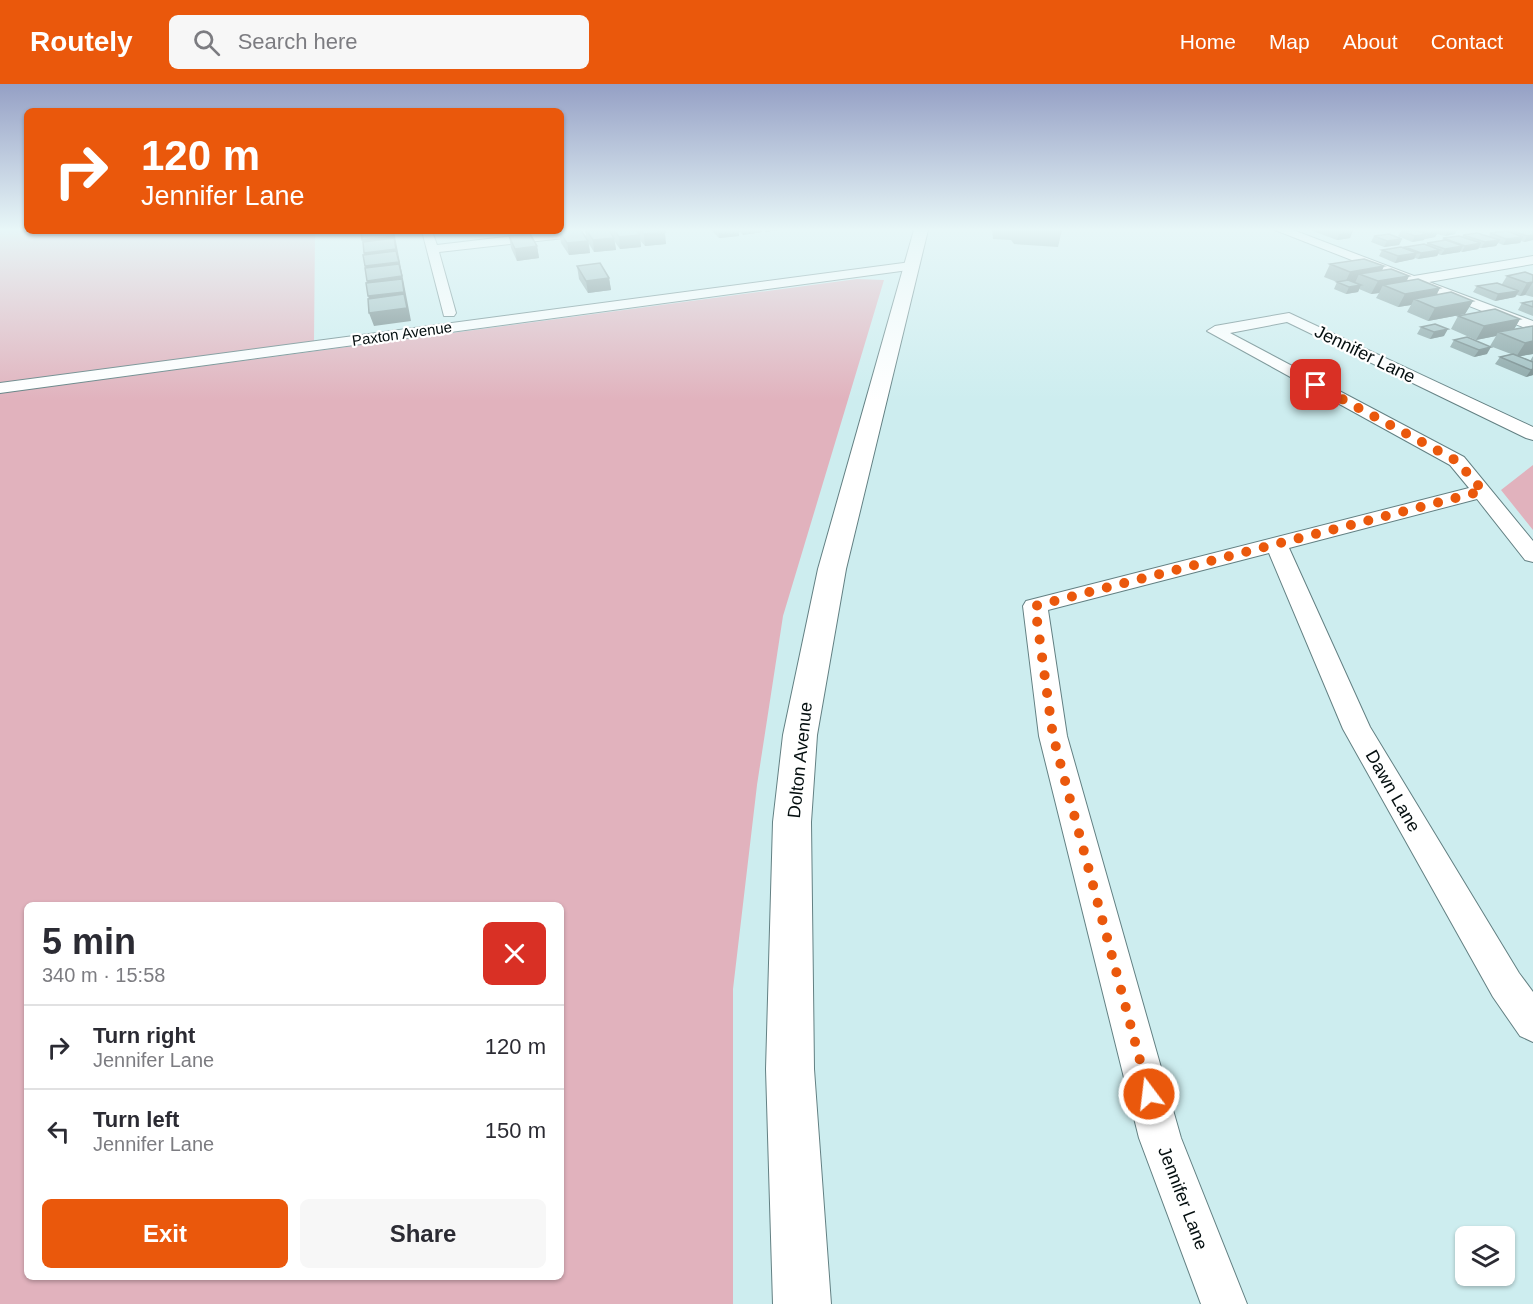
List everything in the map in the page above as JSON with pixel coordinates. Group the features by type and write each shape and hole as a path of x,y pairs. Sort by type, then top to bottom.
{"street":[{"path":"442,287 449,313"},
{"name":"Paxton Avenue","path":"0,388 755,287"},
{"name":"Dolton Avenue","path":"802,1304 790,1069 792,822 800,735 832,569 906,287"},
{"path":"1432,287 1533,326"},
{"name":"Jennifer Lane","path":"1224,1304 1157,1127 1053,736 1035,606 1277,546 1483,491 1457,461 1215,331 1289,317 1533,434"},
{"path":"1483,491 1533,555"},
{"name":"Dawn Lane","path":"1277,546 1357,729 1506,985 1533,1023"}],"shaded area":[{"path":"0,287 314,287 314,342 0,384"},
{"path":"797,287 882,287 783,616 757,785 733,989 733,1304 0,1304 0,393"},
{"path":"1533,465 1533,530 1501,490"}],"building":[{"path":"367,287 403,287 404,292 368,296"},
{"path":"1388,287 1440,288 1405,294"},
{"path":"1479,287 1508,287 1519,291 1498,294"},
{"path":"1451,292 1473,301 1435,308 1414,299"},
{"path":"404,294 407,308 369,313 368,299"},
{"path":"1533,301 1533,307 1522,303"},
{"path":"1495,309 1520,319 1484,326 1458,316"},
{"path":"1435,324 1448,329 1434,332 1421,327"},
{"path":"1533,326 1533,341 1525,343 1498,332"},
{"path":"1467,337 1491,347 1479,350 1454,340"},
{"path":"1513,354 1533,362 1533,369 1500,357"}],"route":[{"path":"1149,1094 1053,736 1035,606 1277,546 1483,491 1457,461 1316,385"}]}
